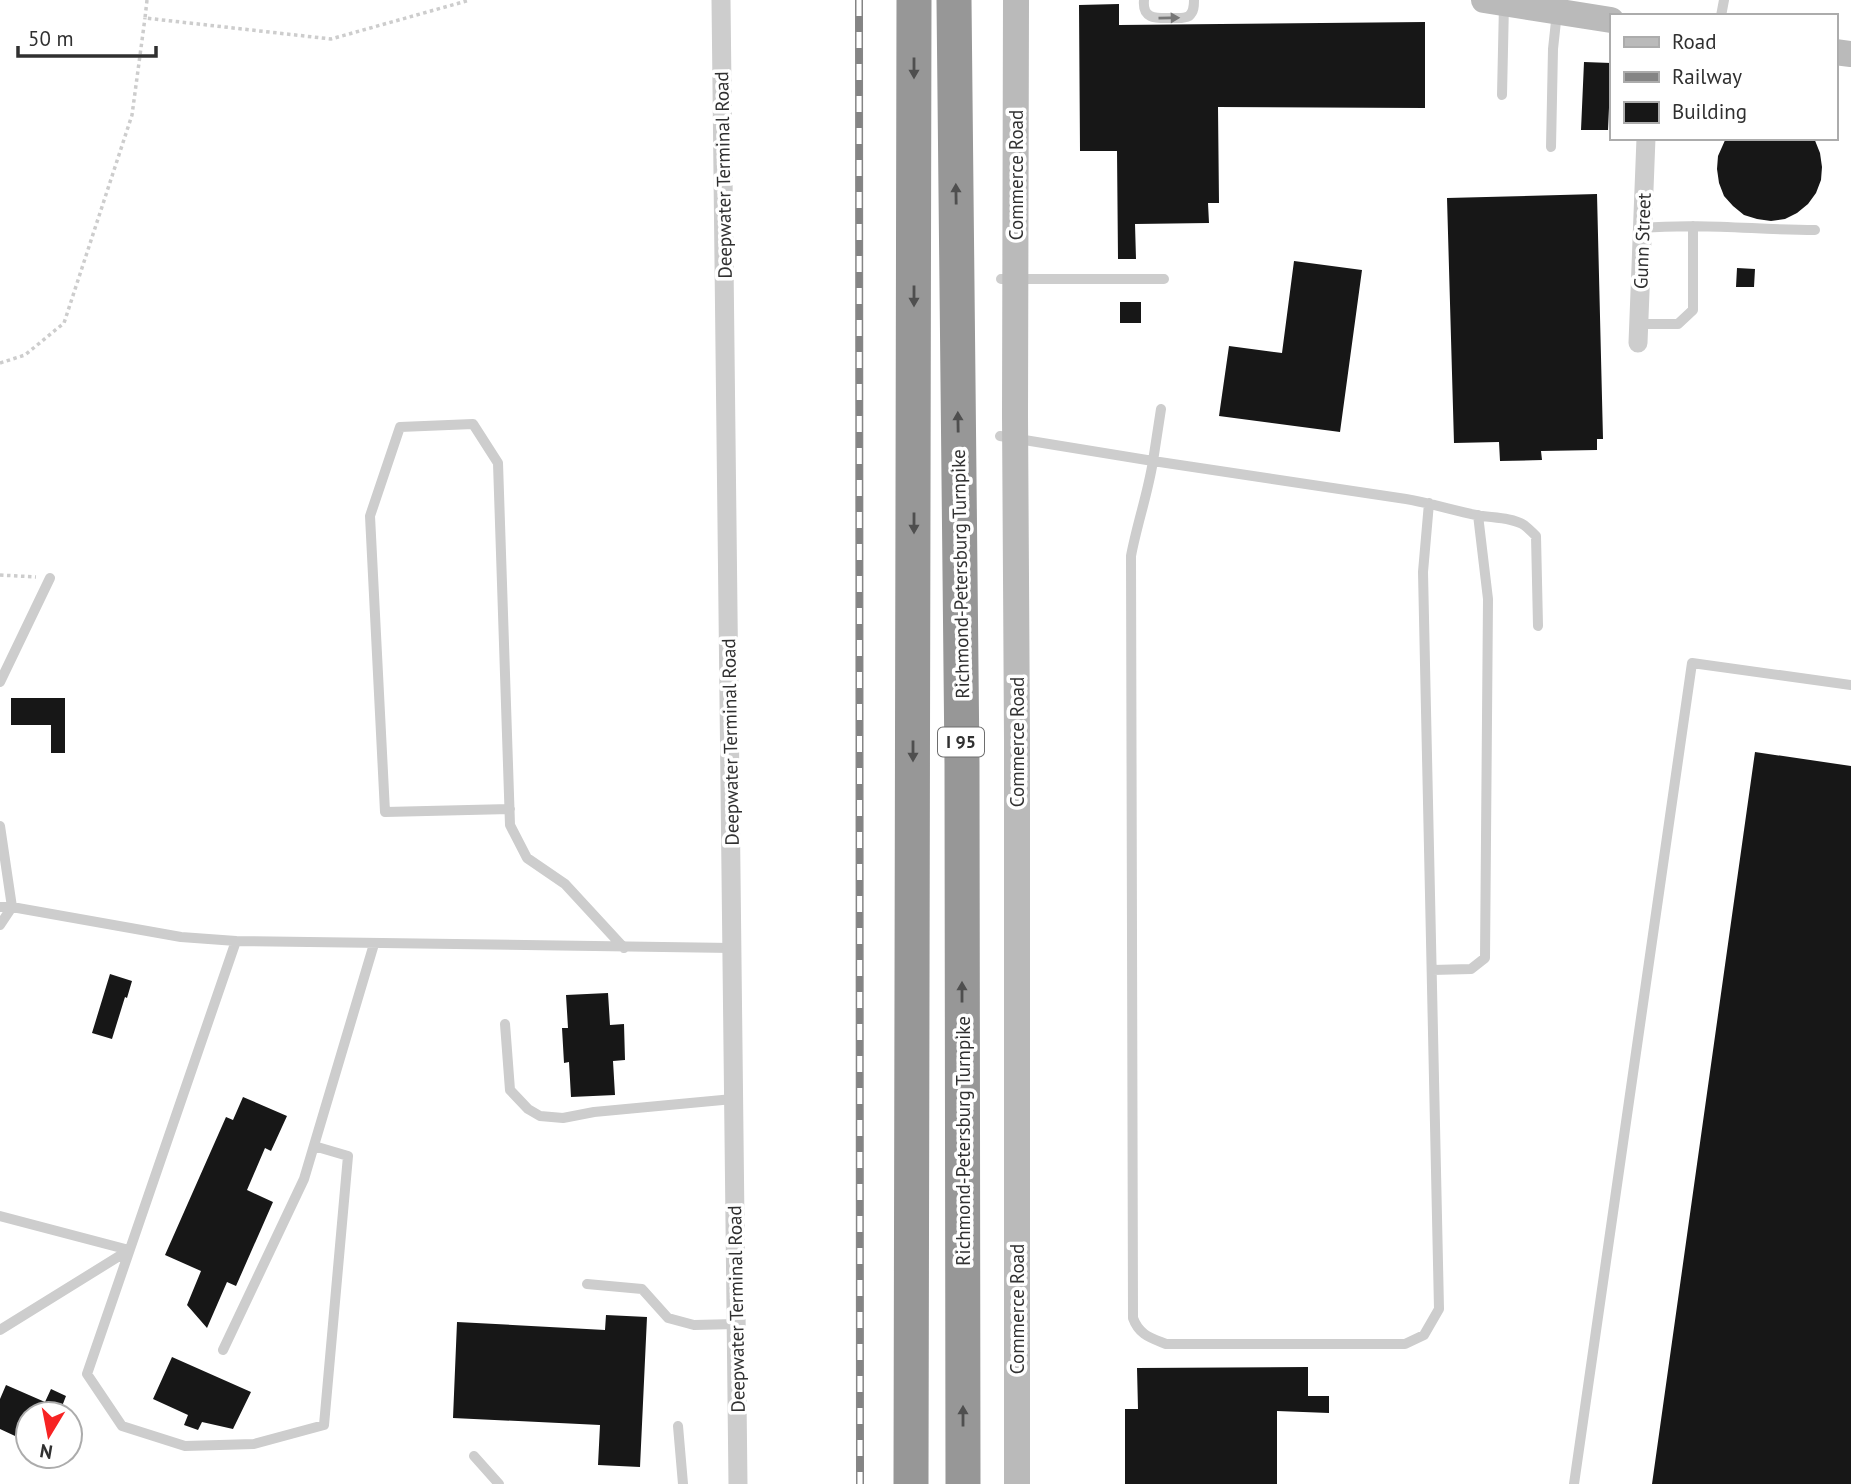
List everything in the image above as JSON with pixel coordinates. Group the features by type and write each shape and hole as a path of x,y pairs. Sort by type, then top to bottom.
{"highway":[{"name":"I 95","path":"911,1484 914,0"},
{"name":"Richmond-Petersburg Turnpike","path":"954,0 962,750 964,1484"}],"main road":[{"name":"Commerce Road","path":"1001,0 1009,279"},
{"name":"Commerce Road","path":"1005,1484 1009,279 1016,0"},
{"path":"1494,1 1565,8 1610,20"},
{"name":"Commerce Road","path":"1008,438 1017,725 1017,1484"}],"street":[{"name":"Deepwater Terminal Road","path":"721,0 738,1484"},
{"name":"Gunn Street","path":"1639,333 1646,140"}],"lane":[{"path":"1144,0 1143,6 1147,15 1154,18 1190,16 1194,0"},
{"path":"1494,1 1502,95"},
{"path":"1551,147 1553,49 1565,8"},
{"path":"1643,228 1670,225 1815,230"},
{"path":"1639,333 1678,324 1693,310 1693,226"},
{"path":"1009,279 1164,279"},
{"path":"1161,409 1149,487 1131,556 1133,1318 1137,1328 1147,1337 1166,1344 1405,1344 1424,1335 1439,1309 1423,572 1429,503"},
{"path":"510,809 385,812 370,516 400,427 473,424 498,463 510,809 510,825 527,858 565,884 624,948"},
{"path":"1008,438 1429,503 1523,524 1536,536 1538,626"},
{"path":"1432,970 1471,969 1485,958 1488,599 1478,515"},
{"path":"0,682 50,578"},
{"path":"1574,1484 1692,663 1851,685"},
{"path":"0,826 12,908 0,925"},
{"path":"0,907 181,937 236,941 732,948"},
{"path":"236,941 87,1374 121,1426 185,1446 254,1444 324,1425 348,1156 314,1146"},
{"path":"223,1350 304,1179 374,944"},
{"path":"505,1024 510,1090 528,1109 540,1116 563,1118 594,1112 733,1099"},
{"path":"0,1216 129,1250"},
{"path":"0,1330 129,1250"},
{"path":"587,1284 642,1289 668,1318 694,1325 736,1324"},
{"path":"678,1426 682,1484"},
{"path":"474,1456 499,1484"}],"path":[{"path":"0,363 25,355 64,323 132,115 148,0"},
{"path":"145,18 331,39 470,0"},
{"path":"0,575 50,578"}],"building":[{"path":"1119,4 1119,25 1425,22 1425,108 1218,107 1219,203 1208,203 1209,223 1135,224 1136,259 1118,259 1117,151 1080,151 1079,5"},
{"path":"1584,62 1610,63 1608,130 1581,130"},
{"path":"1725,140 1815,140 1820,153 1821,180 1808,204 1797,213 1785,219 1757,219 1744,215 1724,196 1719,183 1718,156"},
{"path":"1597,194 1603,439 1597,439 1597,450 1541,451 1542,460 1500,461 1499,442 1454,443 1447,198"},
{"path":"1294,261 1362,270 1340,432 1219,416 1229,346 1282,353"},
{"path":"1737,268 1755,269 1754,287 1736,287"},
{"path":"1120,302 1141,302 1141,323 1120,323"},
{"path":"11,698 65,698 65,753 51,753 51,725 11,725"},
{"path":"1755,752 1851,766 1851,1484 1652,1484"},
{"path":"110,974 132,981 112,1039 92,1033"},
{"path":"608,993 610,1025 624,1024 625,1060 613,1061 615,1095 571,1097 569,1062 564,1063 562,1028 568,1028 566,995"},
{"path":"243,1097 287,1116 271,1151 265,1148 247,1190 273,1202 236,1286 227,1282 207,1328 187,1305 201,1271 165,1255 226,1117 233,1120"},
{"path":"606,1315 647,1317 640,1467 598,1465 600,1425 453,1418 457,1322 605,1330"},
{"path":"172,1357 251,1392 233,1429 202,1422 198,1430 184,1425 188,1415 153,1399"},
{"path":"1308,1367 1308,1396 1329,1396 1329,1413 1277,1411 1277,1484 1125,1484 1125,1409 1138,1409 1137,1368"},
{"path":"6,1385 40,1400 14,1400 14,1436 0,1429 0,1399"},
{"path":"51,1389 66,1396 64,1400 46,1400"}],"railway":[{"path":"859,0 860,1484"}]}
